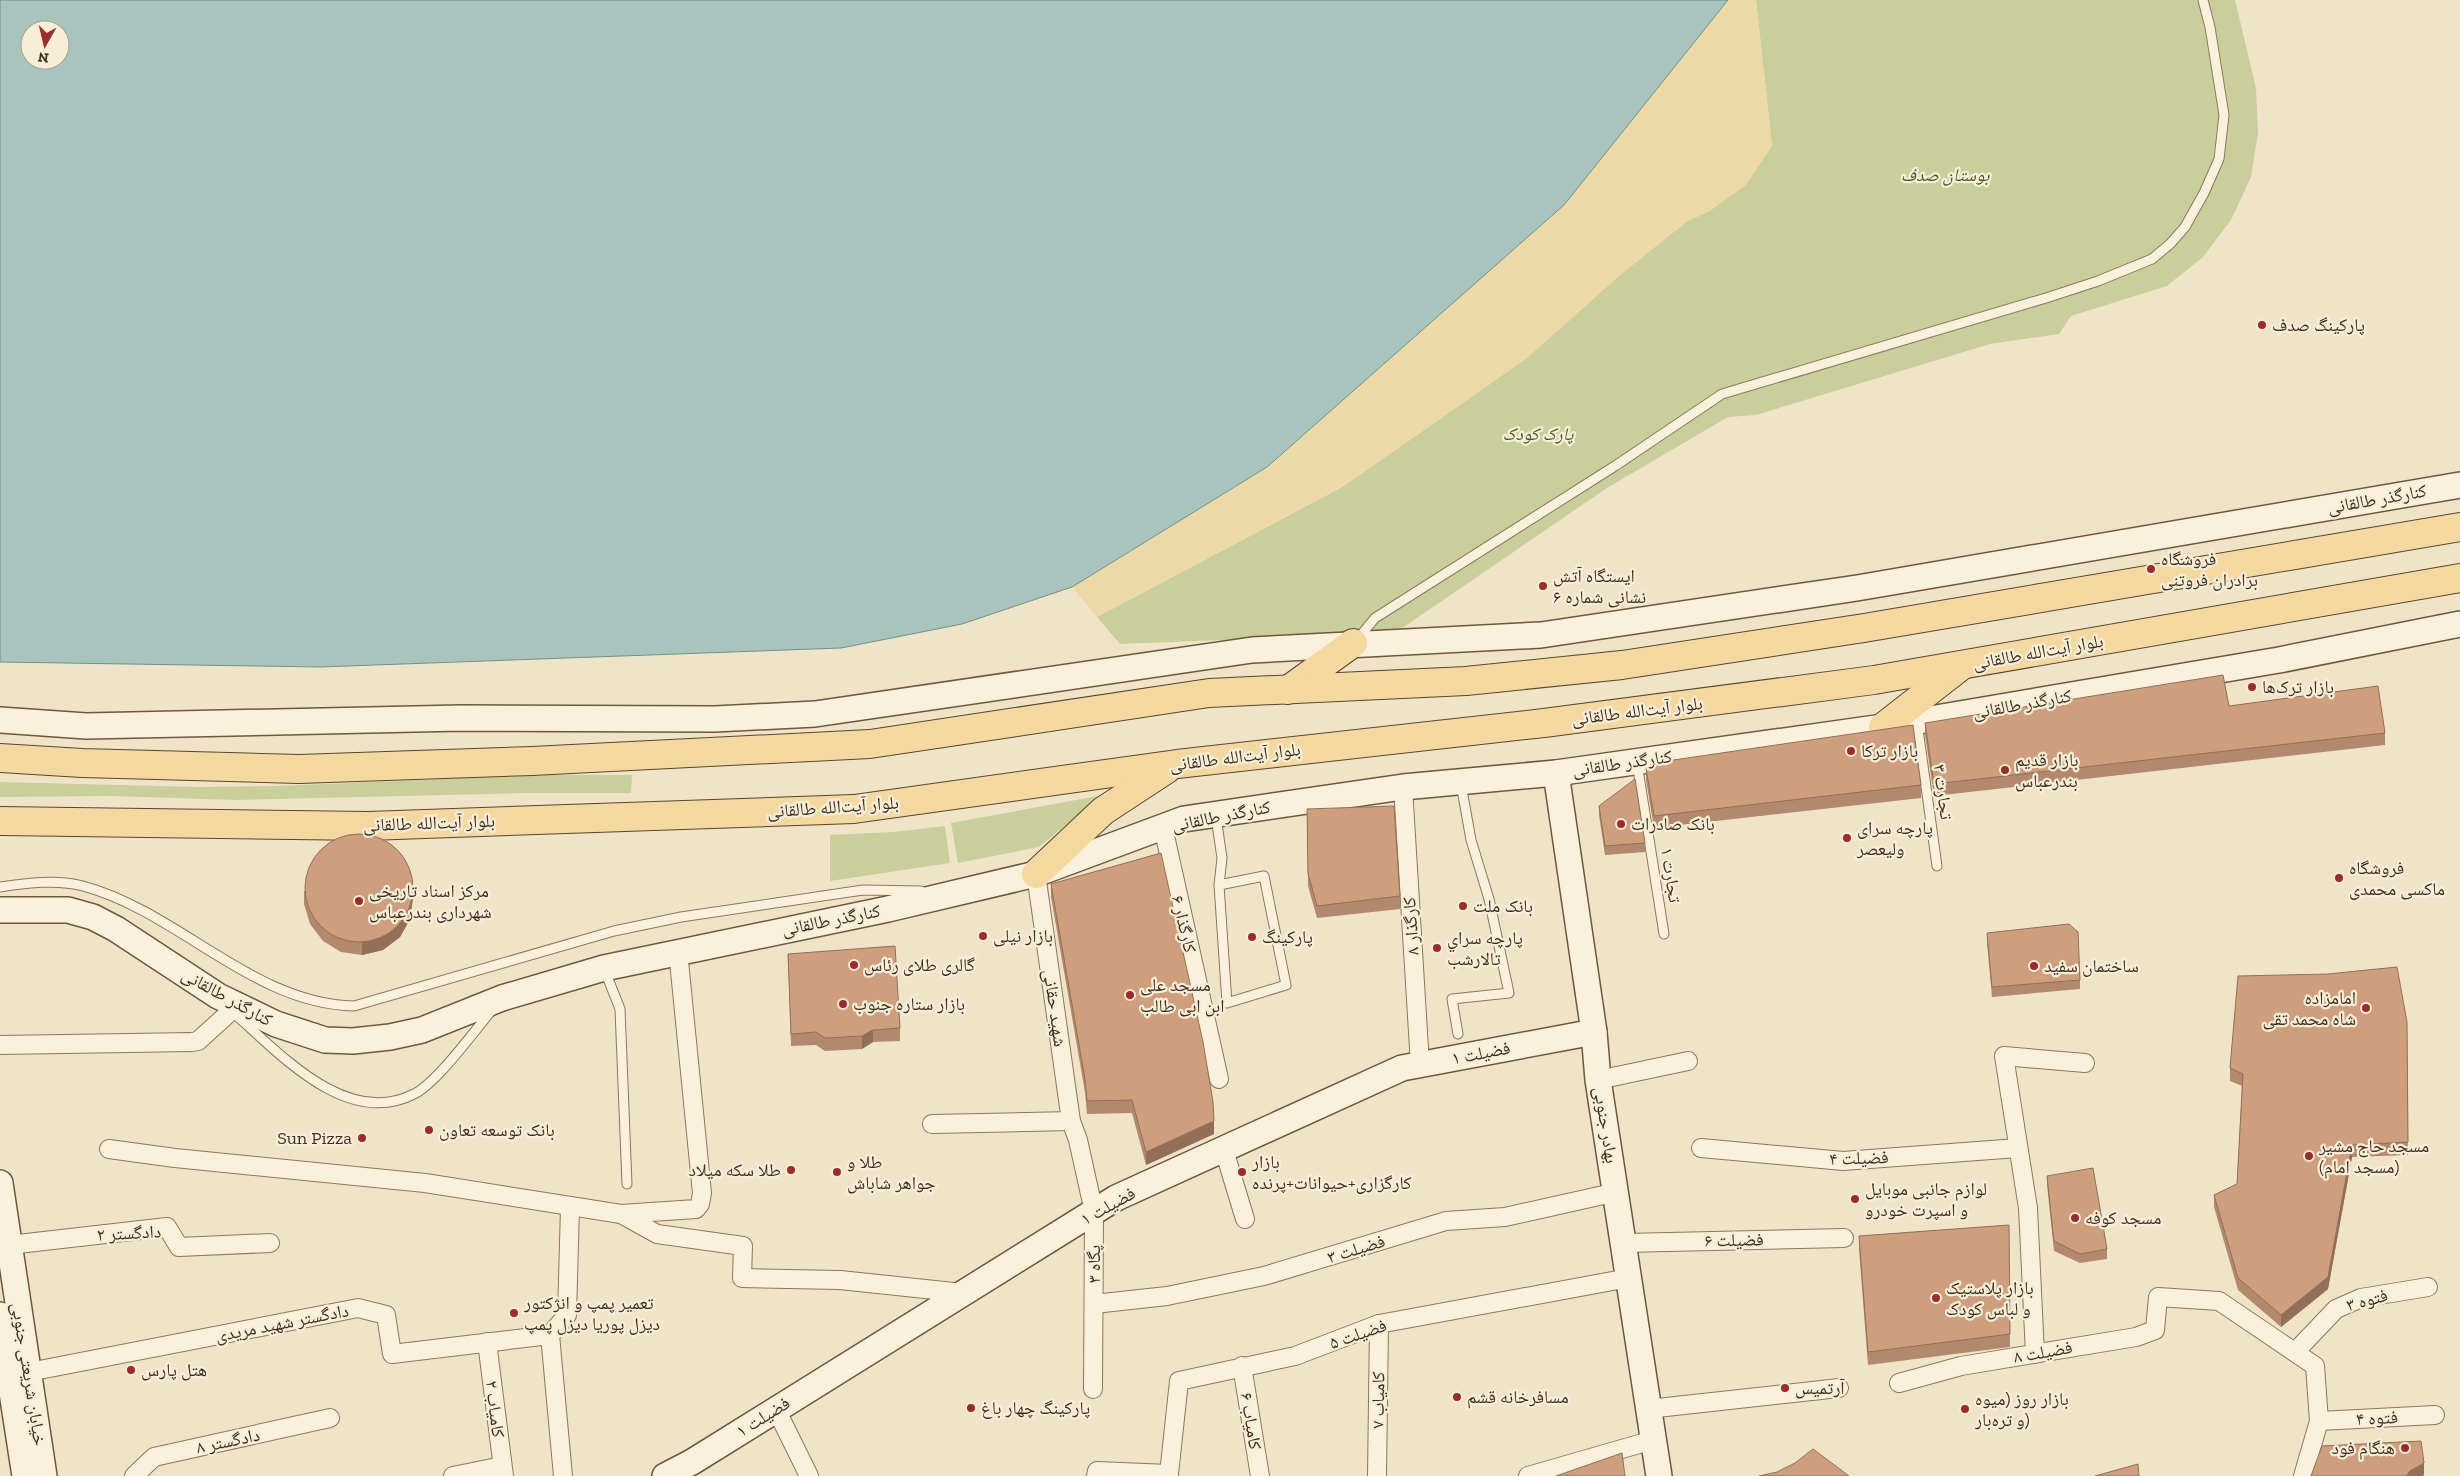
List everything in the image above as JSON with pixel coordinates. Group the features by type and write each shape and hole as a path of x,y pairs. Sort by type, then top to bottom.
{"main road":[{"path":"0,758 82,763 299,769 870,744 1188,696 1466,681 1622,665 1864,628 2460,527"},
{"name":"بلوار آیت‌الله طالقانی","path":"0,821 368,826 854,809 1177,764 1554,722 1874,680 2460,578"},
{"path":"1288,690 1354,643"},
{"path":"1883,728 1963,665"},
{"path":"1036,874 1103,811 1177,764"},
{"path":"0,838 43,821"}],"street":[{"name":"کنارگذر طالقانی","path":"0,720 86,726 461,718 715,719 805,714 1252,650 1354,643 1541,635 1857,588 2460,485"},
{"name":"کنارگذر طالقانی","path":"0,910 68,910 93,917 116,929 224,1003 276,1024 325,1040 353,1041 390,1037 422,1030 502,998 604,968 961,892 1036,874 1184,819 1403,786 1556,773 1883,728 2279,660 2460,624"},
{"name":"بهادر جنوبی","path":"1556,773 1594,1032 1598,1080 1659,1476"},
{"name":"کارگذار ۸","path":"1403,786 1416,1026 1420,1065"},
{"name":"کارگذار ۶","path":"1162,827 1219,1079"},
{"name":"شهید حقانی","path":"1036,874 1071,1121 1078,1140"},
{"path":"109,1149 175,1158 425,1183 621,1214 696,1209 700,1204 702,1193 678,951"},
{"path":"0,1045 198,1041 224,1003"},
{"name":"فضیلت ۱","path":"665,1476 1116,1198 1402,1068 1594,1032"},
{"path":"2036,1354 2028,1208 2004,1056 2085,1063"},
{"path":"1598,1080 1688,1061"},
{"path":"932,1124 1071,1121"},
{"name":"پگاه ۳","path":"1078,1140 1094,1212 1093,1389"},
{"name":"فضیلت ۴","path":"1701,1148 1843,1161 2018,1148"},
{"path":"1224,1150 1245,1219"},
{"name":"خیابان شریعتی جنوبی","path":"0,1183 10,1245 13,1380 44,1476"},
{"name":"فضیلت ۳","path":"1094,1304 1167,1296 1264,1276 1446,1221 1505,1217 1616,1192"},
{"path":"564,1476 550,1334 566,1314 570,1207"},
{"path":"621,1214 657,1234 743,1246 742,1278 840,1280 963,1294"},
{"name":"دادگستر ۲","path":"10,1245 167,1227 179,1247 270,1243"},
{"name":"فضیلت ۶","path":"1624,1243 1844,1238"},
{"name":"فضیلت ۵","path":"1169,1475 1180,1381 1242,1366 1296,1356 1379,1324 1629,1278"},
{"name":"فتوه ۳","path":"2295,1352 2336,1309 2361,1298 2428,1287"},
{"name":"فضیلت ۸","path":"1899,1382 1961,1366 2136,1337 2155,1330 2158,1297 2219,1302 2295,1352"},
{"name":"دادگستر شهید مریدی","path":"13,1380 358,1308 386,1315 392,1354 550,1334"},
{"name":"خیابان شریعتی جنوبی","path":"0,1315 13,1380 25,1476"},
{"name":"کامیاب ۷","path":"1376,1476 1379,1324"},
{"name":"کامیاب ۲","path":"487,1342 503,1471"},
{"path":"2295,1352 2315,1366 2319,1421 2303,1476"},
{"name":"کامیاب ۶","path":"1242,1366 1260,1476"},
{"path":"1648,1409 1839,1388"},
{"path":"776,1409 809,1476"},
{"name":"فتوه ۴","path":"2319,1421 2435,1415"},
{"name":"دادگستر ۸","path":"134,1476 154,1457 330,1418"},
{"path":"1528,1476 1653,1440"},
{"path":"453,1476 503,1471"},
{"path":"1096,1476 1097,1471 1169,1475"}],"lane":[{"path":"1354,643 1375,618 1615,466 1722,394 2046,298 2098,281 2152,259 2170,244 2185,227 2204,193 2219,159 2224,115 2210,27 2203,0"},
{"name":"تجارت ۳","path":"1917,722 1937,866"},
{"name":"تجارت ۱","path":"1636,761 1664,934"},
{"path":"1458,1034 1452,999 1509,993 1489,899 1470,840 1461,782"},
{"path":"1216,814 1222,858 1219,885 1227,1003 1286,985 1264,876 1219,885"},
{"path":"0,887 22,884 63,883 82,886 110,895 148,912 283,991 330,1006 354,1006 614,931 681,917 863,890 961,892"},
{"path":"604,968 620,1009 627,1184"},
{"path":"224,1003 291,1064 334,1093 359,1101 380,1103 415,1094 433,1079 502,998"}],"green space":[{"name":"بوستان صدف","path":"1756,0 2235,0 2256,88 2258,133 2251,177 2231,220 2203,257 2167,286 2071,316 2059,334 1990,344 1756,415 1728,417 1607,488 1395,633 1120,644 1097,617 1342,487 1528,357 1620,275 1686,222 1711,210 1772,146"},
{"path":"542,775 632,775 631,793 527,793 236,800 110,796 0,797 0,782 199,787 277,786"},
{"path":"1103,795 1039,847 958,863 951,823"},
{"path":"945,826 950,863 830,881 830,835 893,832"}],"sand":[{"path":"1728,0 1756,0 1772,146 1746,185 1711,210 1686,222 1620,275 1528,357 1341,487 1097,617 1072,587 1267,467 1564,205"}],"water":[{"path":"0,0 1728,0 1564,205 1267,467 1072,587 962,624 841,648 320,667 0,662"}],"building":[{"path":"2223,675 2229,706 2378,686 2385,733 1934,784 1925,723"},
{"path":"1913,725 1921,785 1654,816 1646,768 1653,763"},
{"name":"بانک صادرات","path":"1635,779 1645,843 1605,846 1599,806"},
{"path":"1394,806 1400,896 1317,906 1308,873 1307,809"},
{"name":"مرکز اسناد تاریخی شهرداری بندرعباس","path":"359,834 380,838 397,850 409,867 413,888 409,909 397,926 380,938 359,942 338,938 321,926 309,909 305,888 309,867 321,850 338,838"},
{"name":"مسجد علی ابن ابی طالب","path":"1161,853 1203,1042 1213,1102 1214,1121 1146,1152 1132,1100 1087,1101 1085,1079 1051,884"},
{"name":"ساختمان سفید","path":"2069,924 2078,932 2080,980 1992,987 1987,933"},
{"name":"بازار ستاره جنوب","path":"895,946 900,1028 873,1030 862,1036 825,1038 816,1032 791,1034 788,954"},
{"name":"مسجد حاج مشیر (مسجد امام)","path":"2397,967 2407,1022 2408,1142 2352,1145 2328,1277 2281,1315 2238,1278 2214,1195 2237,1184 2243,1074 2230,1068 2238,976 2328,974"},
{"name":"مسجد کوفه","path":"2093,1168 2107,1249 2080,1254 2054,1241 2047,1176"},
{"name":"بازار پلاستیک و لباس کودک","path":"2009,1225 2010,1334 1868,1352 1859,1236"},
{"path":"2421,1441 2424,1463 2410,1471 2406,1476 2311,1476 2322,1446"},
{"path":"1813,1449 1849,1476 1759,1476 1777,1472 1795,1463"},
{"path":"1622,1453 1625,1476 1556,1476"},
{"path":"2138,1464 2139,1476 2095,1476"}],"place":[{"name":"پارکینگ صدف","path":"2262,325"},
{"name":"فروشگاه برادران فروتنی","path":"2151,569"},
{"name":"ایستگاه آتش نشانی شماره ۶","path":"1543,586"},
{"name":"بازار ترک‌ها","path":"2252,687"},
{"name":"بازار ترکا","path":"1851,751"},
{"name":"بازار قدیم بندرعباس","path":"2005,770"},
{"name":"بانک صادرات","path":"1621,824"},
{"name":"پارچه سرای ولیعصر","path":"1847,838"},
{"name":"فروشگاه ماکسی محمدی","path":"2339,878"},
{"name":"مرکز اسناد تاریخی شهرداری بندرعباس","path":"359,901"},
{"name":"بانک ملت","path":"1463,906"},
{"name":"بازار نیلی","path":"983,936"},
{"name":"پارکینگ","path":"1252,937"},
{"name":"پارچه سراي تالارشب","path":"1437,948"},
{"name":"گالری طلای رئاس","path":"854,965"},
{"name":"ساختمان سفید","path":"2034,966"},
{"name":"مسجد علی ابن ابی طالب","path":"1130,995"},
{"name":"بازار ستاره جنوب","path":"843,1004"},
{"name":"امامزاده شاه محمد تقی","path":"2366,1008"},
{"name":"بانک توسعه تعاون","path":"429,1130"},
{"name":"Sun Pizza","path":"362,1138"},
{"name":"مسجد حاج مشیر (مسجد امام)","path":"2309,1156"},
{"name":"طلا سکه میلاد","path":"791,1170"},
{"name":"طلا و جواهر شاباش","path":"837,1172"},
{"name":"بازار کارگزاری+حیوانات+پرنده","path":"1242,1172"},
{"name":"لوازم جانبی موبایل و اسپرت خودرو","path":"1855,1199"},
{"name":"مسجد کوفه","path":"2075,1218"},
{"name":"بازار پلاستیک و لباس کودک","path":"1936,1298"},
{"name":"تعمیر پمپ و انژکتور دیزل پوریا دیزل پمپ","path":"514,1313"},
{"name":"هتل پارس","path":"131,1370"},
{"name":"آرتمیس","path":"1785,1388"},
{"name":"مسافرخانه قشم","path":"1457,1397"},
{"name":"پارکینگ چهار باغ","path":"971,1408"},
{"name":"بازار روز (میوه و تره‌بار)","path":"1965,1409"},
{"name":"هنگام فود","path":"2405,1448"}],"park label":[{"name":"پارک کودک","path":"1538,434"}]}
